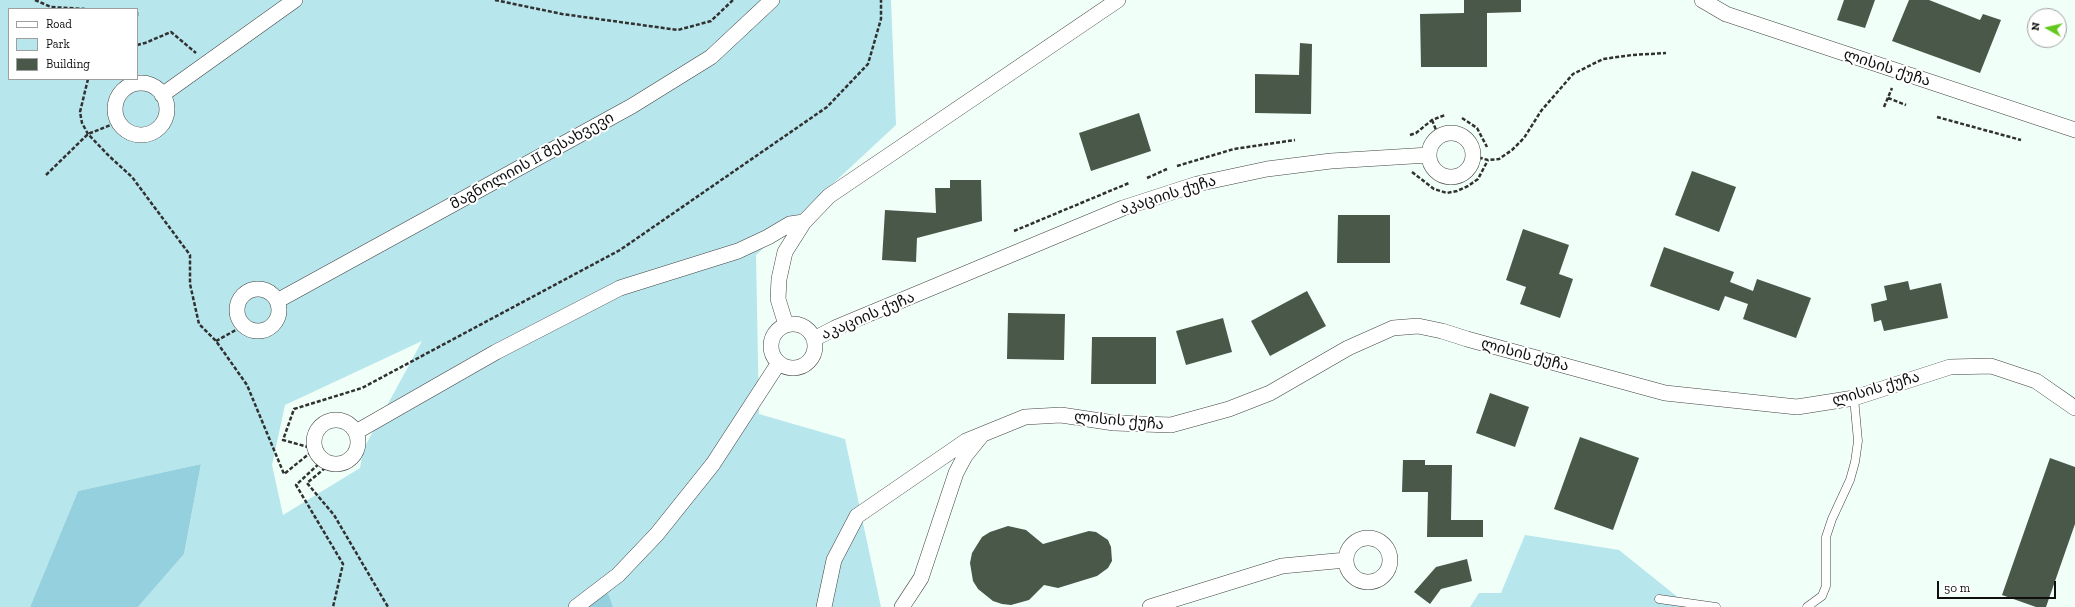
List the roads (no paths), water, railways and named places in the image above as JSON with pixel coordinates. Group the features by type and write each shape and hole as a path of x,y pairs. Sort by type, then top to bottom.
{"street":[{"path":"162,94 295,0"},
{"name":"მაგნოლიის II შესახვევი","path":"277,301 632,106 711,57 772,0"},
{"path":"814,339 814,355 809,362 802,367 790,368 778,364 771,354 771,342 776,332 786,325 778,299 779,279 785,252 804,222 829,196 1118,0"},
{"name":"ლისის ქუჩა","path":"1702,0 1726,14 2075,130"},
{"path":"140,84 152,86 162,94 166,102 166,114 161,126 147,135 134,134 123,129 115,114 118,97 124,90 140,84"},
{"path":"1452,133 1465,138 1473,149 1473,156 1468,170 1454,178 1440,175 1434,169 1429,155 1433,142 1445,134 1452,133"},
{"name":"აკაციის ქუჩა","path":"786,325 792,324 806,328 814,339 835,328 1122,208 1197,184 1267,169 1331,161 1429,155"},
{"path":"356,432 496,352 620,288 738,251 768,237 790,224 804,222"},
{"path":"261,289 268,291 277,301 278,316 270,328 256,332 243,326 236,314 236,307 242,295 248,291 261,289"},
{"name":"ლისის ქუჩა","path":"824,607 834,560 857,516 908,479 966,441 1019,419 1032,416 1061,415 1114,423 1171,425 1230,409 1270,393 1348,348 1393,328 1418,326 1442,331 1665,393 1797,407 1854,398 1950,367 1991,366 2036,381 2075,408"},
{"path":"576,607 618,575 658,534 713,464 778,364"},
{"path":"331,421 346,422 356,432 358,446 351,459 338,464 323,458 316,435 325,424 331,421"},
{"name":"ლისის ქუჩა","path":"902,607 921,578 956,472 965,456 982,435"},
{"path":"1150,607 1282,566 1346,560"}],"lane":[{"path":"1807,607 1822,596 1826,586 1826,536 1832,518 1850,480 1855,462 1858,441 1854,398"},
{"path":"1659,599 1716,607"}]}
